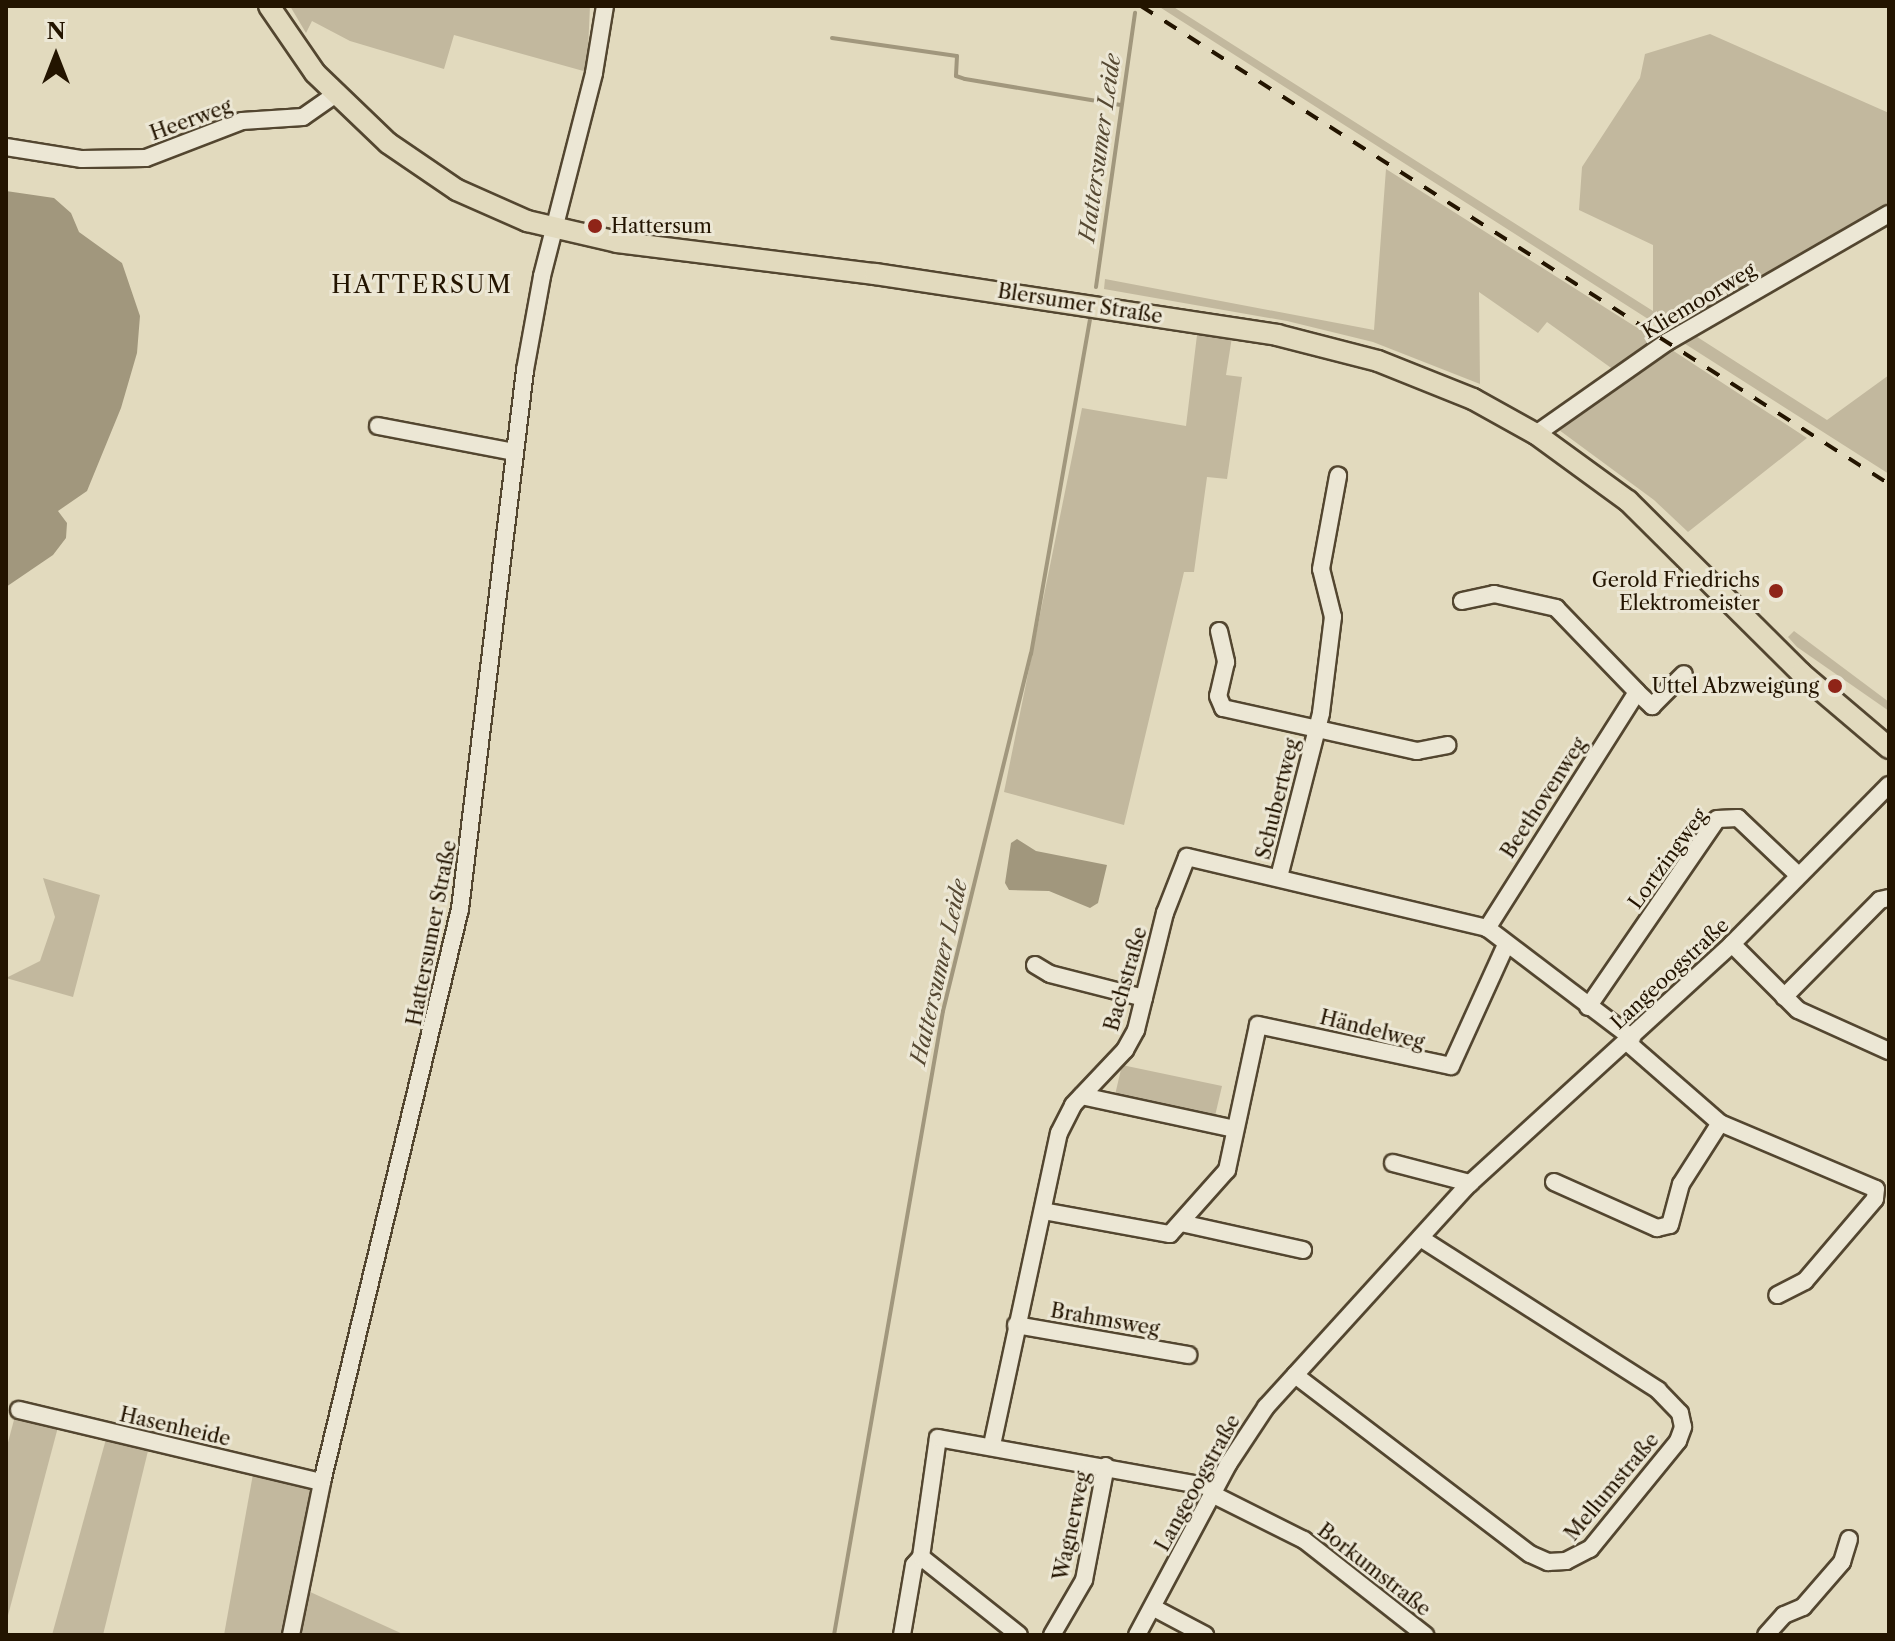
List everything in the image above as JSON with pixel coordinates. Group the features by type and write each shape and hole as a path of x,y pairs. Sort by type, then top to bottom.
{"main road":[{"name":"Blersumer Straße","path":"269,6 334,95 431,175 496,208 554,229 617,242 889,276 1289,337 1422,377 1536,434 1628,501 1801,673 1854,714 1889,748"},
{"name":"Blersumer Straße","path":"1854,714 1889,728"}],"street":[{"name":"Hattersumer Straße","path":"291,1635 322,1482 460,909 525,370 554,229 594,73 605,6"},
{"name":"Heerweg","path":"6,147 82,159 146,158 242,121 303,117 334,95"},
{"name":"Kliemoorweg","path":"1536,434 1667,342 1889,214"},
{"path":"378,426 514,452"},
{"name":"Schubertweg","path":"1279,877 1316,732 1333,629 1321,569 1338,476"},
{"path":"1462,601 1494,594 1556,608 1652,706 1684,674"},
{"name":"Schubertweg","path":"1219,631 1226,662 1218,696 1223,708 1316,732 1417,751 1447,745"},
{"name":"Beethovenweg","path":"1487,928 1637,692"},
{"name":"Langeoogstraße","path":"1137,1635 1248,1430 1295,1375 1470,1183 1732,944 1889,785"},
{"name":"Lortzingweg","path":"1588,1007 1717,819 1738,818 1798,875"},
{"name":"Bachstraße","path":"992,1445 1059,1133 1082,1096 1125,1050 1144,998 1165,913 1187,857 1487,928 1629,1040 1720,1123 1876,1189 1875,1199 1805,1281 1777,1295"},
{"path":"1784,997 1880,900 1889,898"},
{"path":"1732,944 1798,1010 1889,1050"},
{"name":"Händelweg","path":"1181,1223 1227,1170 1258,1025 1451,1066 1506,945"},
{"path":"1035,965 1050,974 1144,998"},
{"path":"1082,1096 1234,1129"},
{"path":"1554,1182 1657,1228 1670,1225 1681,1184 1720,1123"},
{"path":"1393,1163 1470,1183"},
{"path":"1043,1211 1162,1236 1181,1223 1303,1250"},
{"name":"Mellumstraße","path":"1295,1375 1530,1554 1548,1562 1566,1561 1590,1549 1678,1441 1680,1413 1658,1390 1420,1238"},
{"name":"Brahmsweg","path":"1016,1325 1188,1355"},
{"name":"Hasenheide","path":"19,1410 322,1482"},
{"path":"902,1635 914,1565 921,1557 938,1438 1106,1466 1213,1491"},
{"name":"Wagnerweg","path":"1052,1635 1084,1580 1106,1466"},
{"name":"Borkumstraße","path":"1213,1491 1304,1540 1425,1635"},
{"path":"1766,1635 1784,1615 1803,1607 1842,1562 1849,1539"},
{"path":"921,1557 1019,1635"},
{"path":"1154,1608 1205,1635"}],"shaded area":[{"path":"290,6 590,6 587,72 454,35 444,69 350,41 312,21 306,33"},
{"path":"1158,6 1172,6 1653,311 1653,245 1579,210 1582,167 1640,78 1645,54 1710,34 1889,113 1889,205 1670,333"},
{"path":"1386,169 1658,341 1614,370 1547,322 1538,333 1479,292 1480,384 1373,342 1287,321 1104,289 1105,279 1374,330"},
{"path":"6,191 54,198 71,213 79,232 122,263 140,316 137,353 121,408 87,491 58,511 67,523 66,538 53,555 6,587"},
{"path":"1691,333 1827,420 1889,375 1889,474 1679,340"},
{"path":"1197,335 1232,337 1226,375 1242,377 1227,479 1207,477 1194,572 1184,572 1124,825 1004,792 1082,408 1186,426"},
{"path":"1669,348 1807,438 1688,532 1654,500 1555,427"},
{"path":"1794,631 1889,702 1889,711 1797,647 1788,637"},
{"path":"1017,839 1036,851 1107,865 1098,903 1090,908 1049,891 1009,890 1005,883 1011,843"},
{"path":"43,878 100,895 73,997 6,978 40,961 55,917"},
{"path":"1122,1065 1222,1086 1215,1116 1115,1095"},
{"path":"15,1416 58,1427 6,1623 6,1450"},
{"path":"106,1439 148,1451 103,1635 52,1635"},
{"path":"253,1474 312,1486 286,1635 224,1635"},
{"path":"308,1591 405,1635 298,1635"}],"waterway":[{"name":"Hattersumer Leide","path":"1096,287 1135,13"},
{"path":"832,38 957,56 956,76 965,79 1121,105"},
{"name":"Hattersumer Leide","path":"834,1635 943,1011 1031,654 1090,320"}],"railway":[{"path":"1141,6 1889,484"}],"place":[{"name":"Hattersum","path":"595,226"},
{"name":"Gerold Friedrichs Elektromeister","path":"1776,591"},
{"name":"Uttel Abzweigung","path":"1835,686"}],"district":[{"name":"HATTERSUM","path":"422,285"}]}
